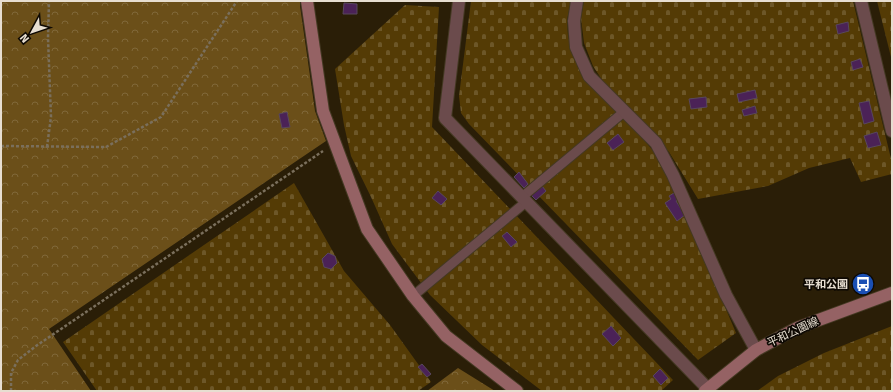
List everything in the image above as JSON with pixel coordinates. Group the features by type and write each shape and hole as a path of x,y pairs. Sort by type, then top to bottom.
{"street":[{"path":"307,1 323,111 367,229 412,296 446,336 517,391"},
{"path":"459,1 445,118 706,390"},
{"path":"577,1 574,21 576,47 589,76 656,143 726,294 756,350"},
{"path":"861,1 892,131"},
{"name":"平和公園線","path":"706,390 756,350 797,328 892,293"}],"lane":[{"path":"412,296 625,111"}],"path":[{"path":"47,146 51,117 48,1"},
{"path":"1,146 106,147 162,116 237,1"},
{"path":"11,391 11,373 18,360 36,346 334,142"}],"green space":[{"path":"1,1 300,1 315,111 326,141 49,329 91,391 1,391"},
{"path":"471,1 571,1 567,20 568,36 578,67 593,89 627,120 666,166 736,333 698,360 469,124 461,113 459,96"},
{"path":"584,1 853,1 892,163 892,174 861,182 850,158 809,168 768,186 698,199 669,152 606,86 593,66 584,43 581,18"},
{"path":"877,1 892,1 892,61"},
{"path":"405,5 439,7 432,127 673,380 661,391 542,391 482,345 430,295 392,244 351,156 344,125 335,69"},
{"path":"294,183 344,271 390,325 431,382 418,391 97,391 63,342"},
{"path":"892,326 892,391 757,391 778,376 824,353"},
{"path":"458,368 495,391 427,391"}],"building":[{"path":"344,3 357,4 357,14 343,14"},
{"path":"848,22 849,31 838,34 836,25"},
{"path":"860,59 863,67 853,70 851,62"},
{"path":"755,90 757,98 739,102 737,94"},
{"path":"706,97 707,107 691,109 689,99"},
{"path":"869,101 874,121 864,124 859,103"},
{"path":"755,106 757,113 744,116 742,110"},
{"path":"287,112 290,127 282,128 279,114"},
{"path":"877,132 881,145 868,148 864,136"},
{"path":"618,134 624,142 613,150 607,143"},
{"path":"519,172 528,184 524,188 514,177"},
{"path":"542,186 546,191 536,200 531,195"},
{"path":"438,191 447,199 441,205 432,198"},
{"path":"674,193 679,199 676,201 685,215 677,221 665,203 671,199 669,196"},
{"path":"507,232 517,242 511,247 502,236"},
{"path":"328,253 335,256 337,263 331,269 324,267 322,259"},
{"path":"865,279 867,286 856,290 854,283"},
{"path":"611,326 621,338 613,346 602,334"},
{"path":"422,364 431,374 427,377 418,367"},
{"path":"660,369 668,378 661,385 653,376"}],"place":[{"name":"平和公園","path":"863,284"}]}
